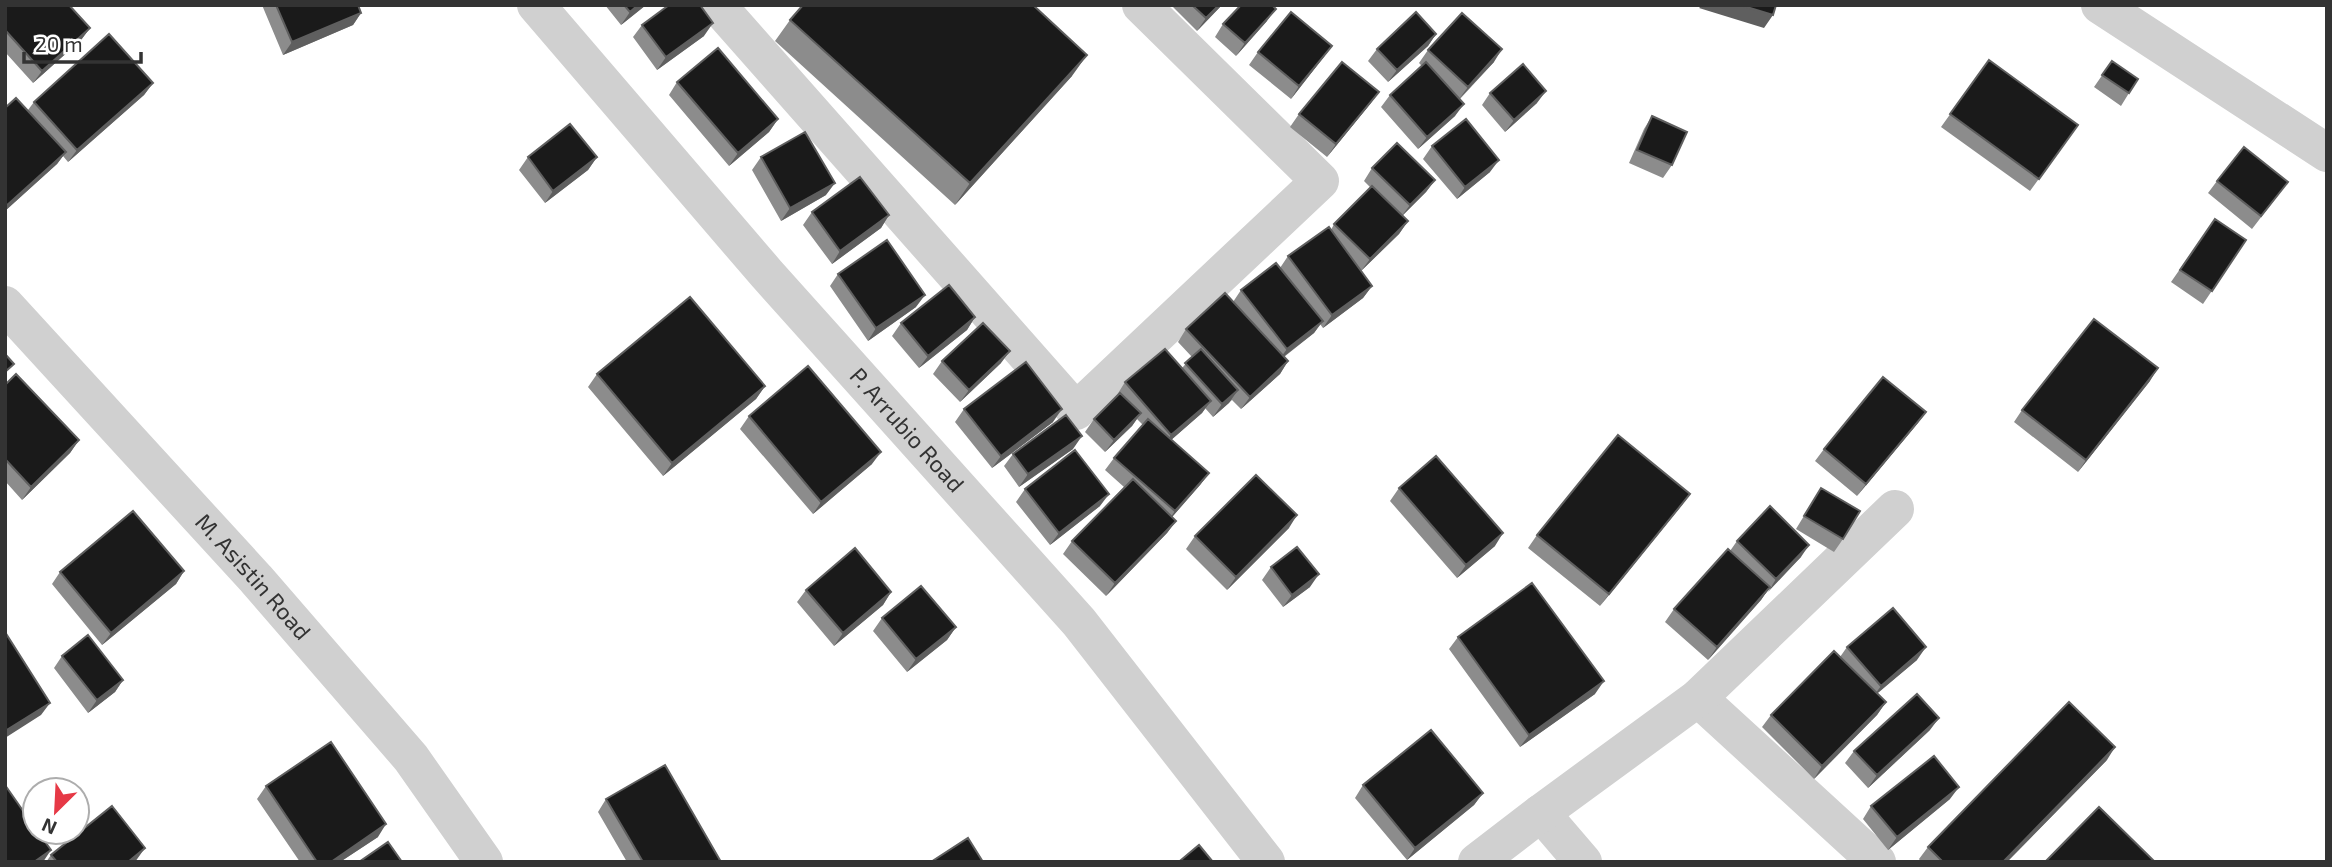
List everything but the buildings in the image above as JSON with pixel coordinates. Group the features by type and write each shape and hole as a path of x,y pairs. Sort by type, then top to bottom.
{"street":[{"name":"P. Arrubio Road","path":"536,5 766,273 1079,622 1266,862"},
{"path":"717,5 1076,411 1320,181 1141,5"},
{"path":"2100,5 2327,153"},
{"name":"M. Asistin Road","path":"5,305 256,579 411,758 484,862"},
{"path":"1478,862 1698,698 1895,509"},
{"path":"1698,698 1877,862"},
{"path":"1541,813 1583,862"}]}
